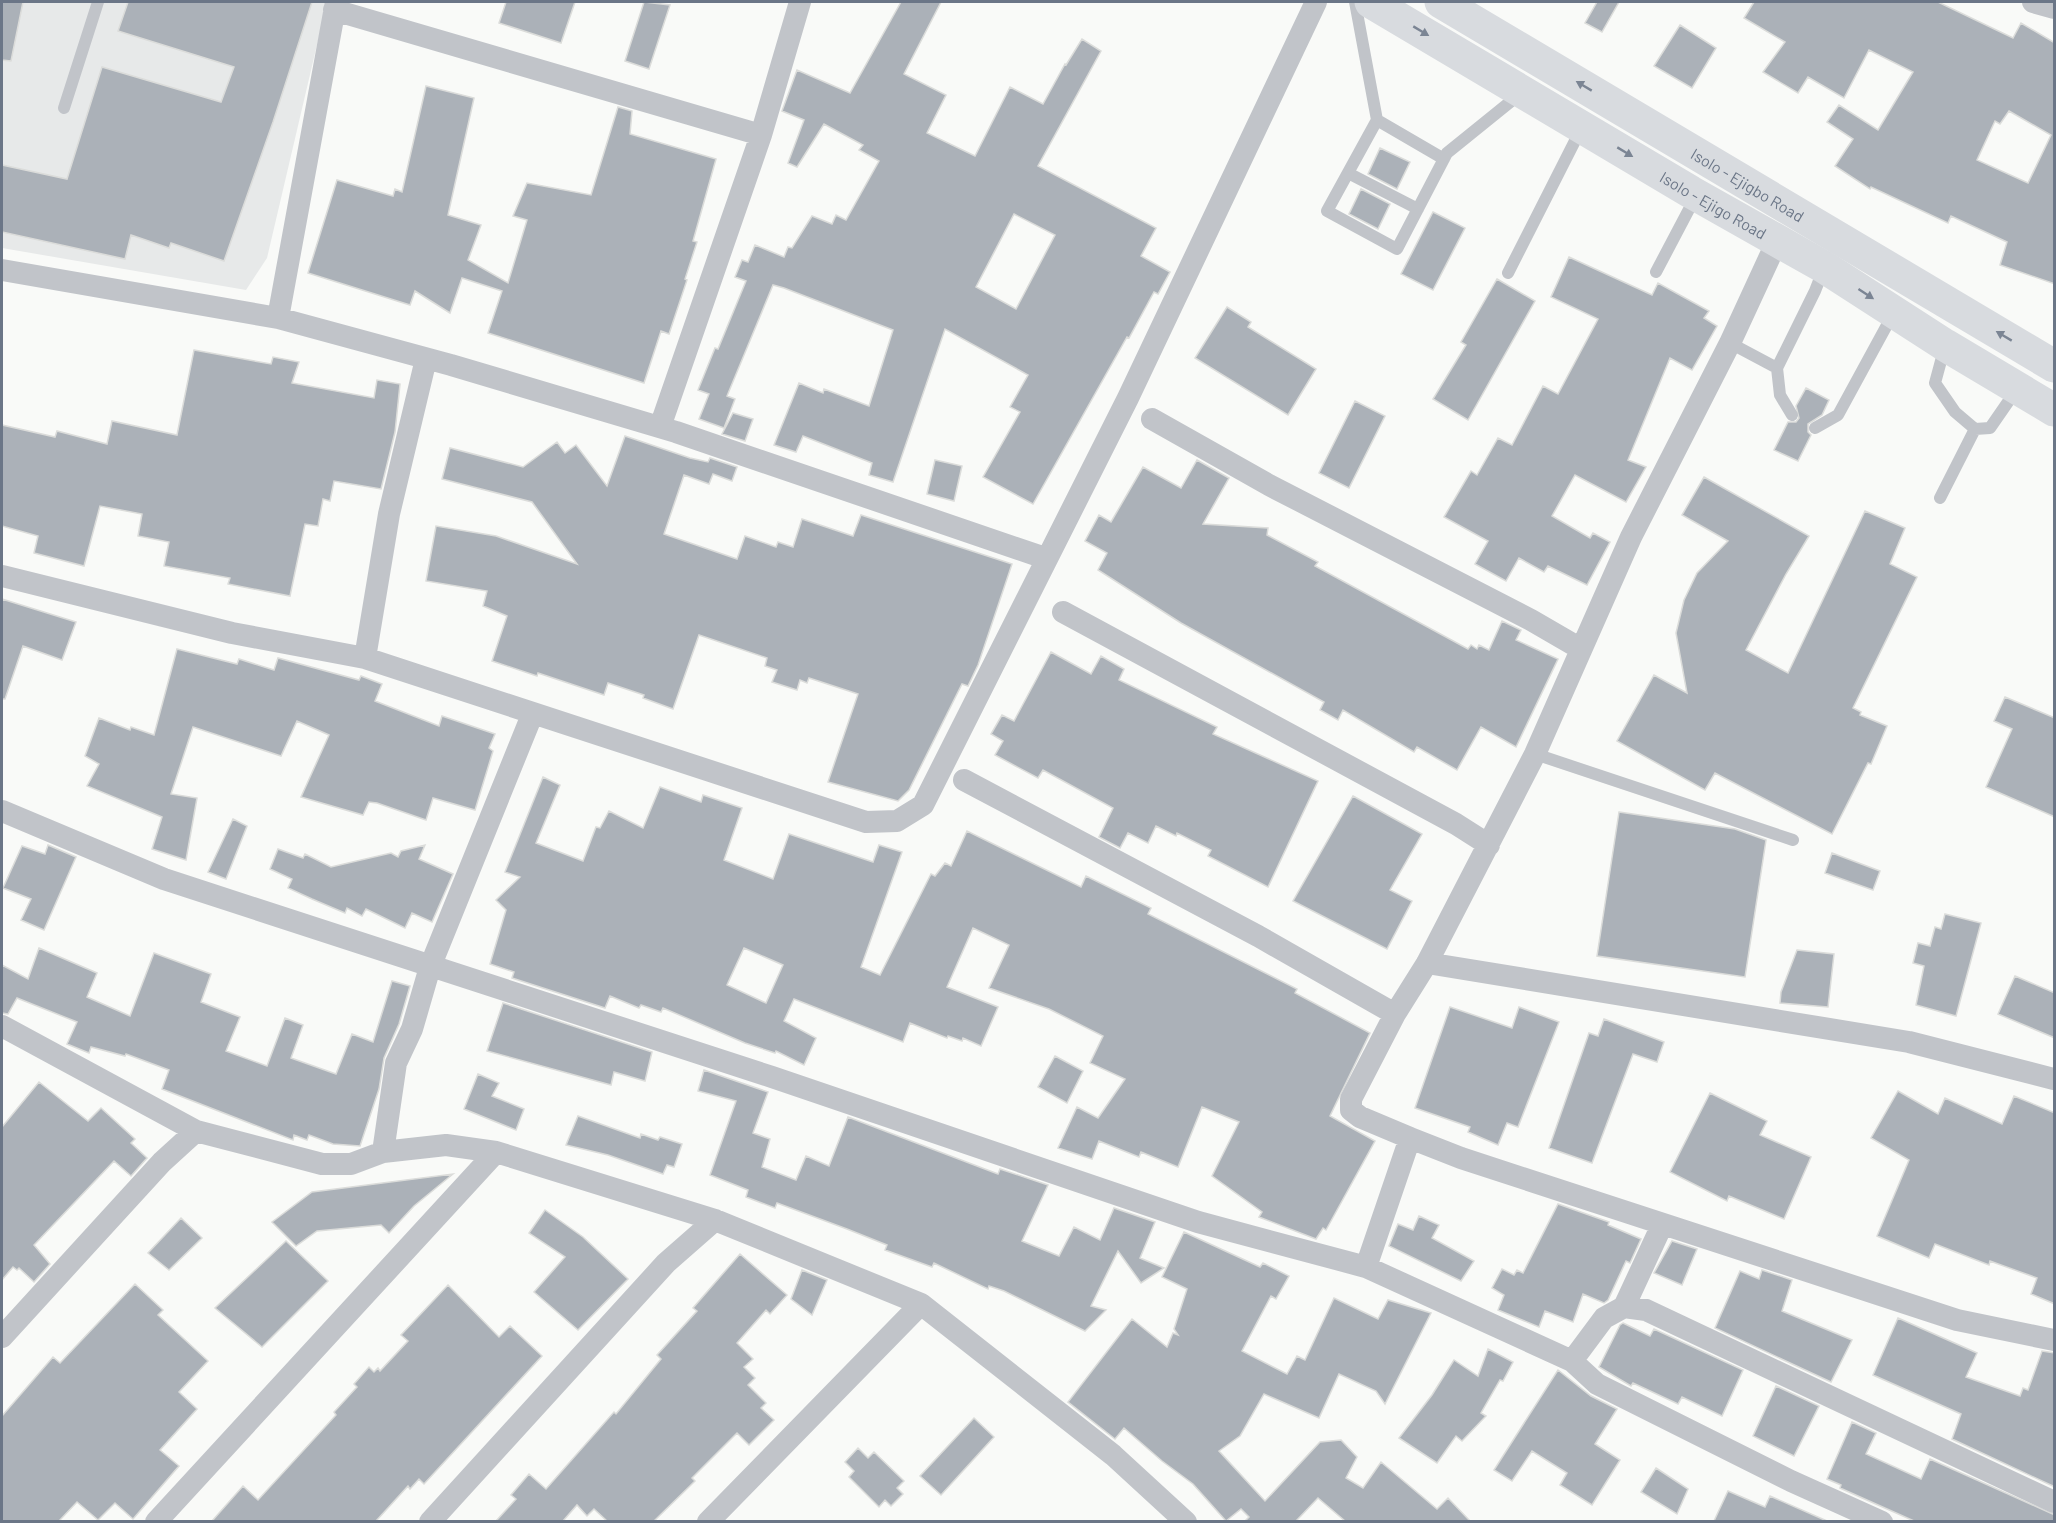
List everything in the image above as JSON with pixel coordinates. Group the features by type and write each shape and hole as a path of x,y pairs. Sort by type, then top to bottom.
{"main road":[{"name":"Isolo - Ejigo Road","path":"1371,2 1697,195 1778,239 1945,345 2055,410"},
{"name":"Isolo - Ejigbo Road","path":"1441,2 2055,366"}],"street":[{"path":"660,427 761,135 800,2"},
{"path":"2,576 232,633 365,658 532,715 696,764 866,822 897,821 923,805 1128,398 1316,2"},
{"path":"2033,2 2055,8"},
{"path":"278,318 335,6 761,135"},
{"path":"1778,239 1730,343 1653,489 1535,754 1427,963 1395,1014 1351,1099 1351,1110 1360,1117 1461,1158 1662,1225 1956,1320 2055,1340"},
{"path":"2,270 278,318 426,358 660,427 1046,558"},
{"path":"365,658 390,514 426,358"},
{"path":"1152,419 1269,485 1531,620 1581,649"},
{"path":"1063,612 1446,818 1489,845"},
{"path":"383,1152 396,1064 412,1029 430,967 532,715"},
{"path":"964,780 1258,936 1395,1014"},
{"path":"2,812 164,879 772,1077 1198,1222 1366,1267 1572,1361 1597,1384 1791,1481 1882,1521"},
{"path":"1427,963 1909,1042 2055,1079"},
{"path":"5,1035 196,1131 322,1164 351,1164 383,1152 446,1145 496,1152 715,1220 921,1304 1113,1455 1186,1521"},
{"path":"2,1337 162,1162 196,1131"},
{"path":"1366,1267 1410,1138"},
{"path":"156,1521 496,1152"},
{"path":"430,1521 666,1263 715,1220"},
{"path":"1572,1361 1604,1318 1624,1307 1662,1225"},
{"path":"708,1521 921,1304"},
{"path":"1624,1307 1646,1310 2055,1502"}],"lane":[{"path":"64,108 98,2"},
{"path":"1356,2 1377,120 1327,211 1397,249 1447,153 1523,92"},
{"path":"1377,120 1444,159"},
{"path":"1508,273 1583,126"},
{"path":"1348,173 1418,209"},
{"path":"1656,272 1697,195"},
{"path":"1792,415 1780,395 1777,368 1815,291 1824,267"},
{"path":"1815,428 1838,416 1894,313"},
{"path":"1730,343 1777,368"},
{"path":"1945,345 1935,383 1955,412 1974,429 1990,428 2018,388"},
{"path":"1940,498 1974,429"},
{"path":"1535,754 1793,840"}],"shaded area":[{"path":"2,2 327,2 267,258 246,290 2,248"}],"building":[{"path":"2,2 23,2 11,61 2,60"},
{"path":"128,2 312,2 224,261 171,243 169,248 131,235 125,259 2,232 2,165 67,179 102,67 221,102 234,67 118,31"},
{"path":"506,2 575,2 561,43 499,23"},
{"path":"644,2 670,5 649,69 625,61"},
{"path":"901,2 941,2 904,74 946,95 927,133 975,156 1010,87 1043,104 1082,39 1101,51 1038,166 1156,228 1141,256 1170,272 1158,294 1154,292 1129,338 1127,337 1033,504 983,477 1020,412 1010,407 1028,375 945,329 893,482 869,475 872,463 803,436 796,452 774,445 799,383 823,393 824,389 869,406 893,330 773,285 727,396 735,399 724,428 699,419 709,394 698,390 746,281 735,277 742,260 748,262 755,245 784,257 788,247 792,248 812,216 832,224 836,215 846,220 879,161 859,150 863,145 824,124 797,167 788,163 804,120 782,111 797,70 850,93","holes":["1014,214 1055,235 1016,309 976,287"]},
{"path":"1597,2 1619,2 1602,32 1585,23"},
{"path":"1754,2 1938,2 2013,38 2021,23 2055,43 2055,284 2000,265 2007,242 1951,216 1948,223 1871,187 1870,189 1835,166 1853,139 1827,122 1839,105 1878,130 1913,72 1869,50 1844,98 1808,77 1798,93 1763,72 1785,42 1744,18","holes":["2009,111 2051,135 2028,183 1977,160 1995,121 2000,124"]},
{"path":"1680,25 1716,48 1692,88 1654,66"},
{"path":"426,86 474,98 448,215 481,225 468,260 508,283 527,220 513,216 527,183 591,195 618,107 632,111 630,134 716,159 693,241 697,242 685,279 687,280 669,334 661,331 644,383 488,333 502,291 462,278 450,313 415,291 410,305 308,273 337,180 393,196 395,189 402,192"},
{"path":"1380,148 1410,162 1397,189 1368,174"},
{"path":"1361,189 1390,204 1378,229 1349,214"},
{"path":"1433,212 1465,228 1433,290 1401,274"},
{"path":"1569,257 1652,295 1658,283 1709,311 1704,318 1717,326 1692,370 1670,358 1628,460 1646,467 1626,502 1575,475 1552,516 1590,538 1593,533 1610,542 1587,585 1548,566 1544,572 1519,558 1506,581 1475,564 1488,541 1444,517 1471,471 1477,475 1498,438 1512,445 1543,386 1558,394 1598,319 1551,297"},
{"path":"1497,279 1535,301 1468,420 1433,399 1466,345 1461,342"},
{"path":"1227,307 1251,322 1248,327 1316,369 1288,415 1195,358"},
{"path":"194,350 271,364 273,357 299,362 292,383 374,398 377,380 400,384 395,432 381,489 334,481 330,501 323,499 318,526 305,524 290,596 228,584 230,578 164,566 169,542 138,536 142,514 100,506 84,566 34,553 38,536 2,526 2,425 55,437 57,431 107,444 112,421 177,435"},
{"path":"1806,388 1829,400 1822,415 1808,424 1808,432 1811,435 1798,461 1774,450 1788,422 1796,422 1799,418 1796,406"},
{"path":"1355,401 1385,416 1349,488 1319,473"},
{"path":"733,413 753,419 745,441 722,434"},
{"path":"625,436 690,458 708,462 710,458 737,467 732,481 713,474 709,484 684,475 664,534 737,559 745,536 776,547 778,542 793,547 802,519 853,536 861,515 1012,564 978,665 968,686 962,684 909,790 898,801 828,782 858,694 809,678 807,683 800,680 797,690 772,682 777,670 765,666 767,658 699,635 673,709 643,698 644,695 608,683 604,695 538,673 537,676 492,661 507,616 483,606 487,591 426,581 436,526 496,536 577,564 532,502 442,479 450,448 523,467 557,442 565,453 576,445 607,486"},
{"path":"935,460 962,466 954,501 927,494"},
{"path":"1197,460 1229,478 1203,524 1268,528 1267,535 1318,562 1315,566 1468,649 1471,645 1477,649 1479,645 1489,650 1502,621 1521,630 1516,640 1558,659 1516,747 1481,727 1457,770 1417,747 1414,752 1343,710 1338,720 1320,710 1324,702 1181,623 1098,570 1107,553 1085,541 1099,515 1111,522 1143,467 1181,488"},
{"path":"1704,477 1809,536 1746,650 1788,673 1865,511 1905,528 1890,564 1917,577 1853,708 1861,712 1860,715 1887,726 1871,764 1868,763 1832,834 1715,773 1705,790 1617,741 1654,675 1687,693 1676,633 1684,600 1697,573 1728,541 1682,515"},
{"path":"2,599 76,622 62,660 23,646 5,699 2,699"},
{"path":"177,649 237,664 239,659 274,670 278,658 359,680 361,676 382,684 375,701 439,726 442,716 495,734 489,748 493,751 475,810 433,798 426,820 377,803 369,802 363,815 301,797 329,735 297,721 281,756 193,727 171,794 197,798 186,860 152,849 162,817 87,786 99,764 85,756 99,718 130,730 131,727 154,735"},
{"path":"1051,652 1091,674 1101,656 1124,669 1119,680 1217,727 1213,734 1318,781 1268,887 1208,856 1211,850 1177,833 1176,836 1156,826 1148,843 1128,833 1120,848 1099,837 1113,808 1043,770 1038,778 995,755 1003,741 991,734 1002,715 1014,721"},
{"path":"2005,697 2055,718 2055,817 1986,787 2012,729 1994,721"},
{"path":"543,777 560,785 536,843 583,861 596,827 600,828 609,811 643,828 660,787 701,802 703,795 742,808 724,860 773,879 789,834 873,862 879,845 902,852 861,967 880,975 931,874 935,876 945,863 951,866 967,831 1081,887 1086,876 1151,908 1148,914 1297,989 1295,993 1370,1033 1330,1116 1375,1141 1326,1230 1323,1228 1316,1239 1259,1217 1262,1212 1212,1176 1239,1122 1202,1107 1178,1167 1141,1152 1139,1157 1099,1141 1092,1159 1058,1148 1077,1107 1098,1118 1125,1079 1090,1063 1103,1036 1049,1009 989,988 1009,945 973,928 947,987 998,1007 981,1046 963,1038 962,1041 948,1036 947,1038 910,1023 903,1042 794,999 784,1021 816,1038 804,1065 776,1051 775,1053 745,1043 663,1008 661,1012 641,1005 639,1008 610,996 605,1008 512,978 514,972 490,964 506,910 496,900 520,877 505,872","holes":["744,948 783,965 766,1003 727,985"]},
{"path":"1353,796 1422,834 1390,890 1412,901 1387,949 1293,901"},
{"path":"1619,812 1735,829 1766,840 1745,977 1597,956"},
{"path":"233,819 247,826 226,879 208,872"},
{"path":"48,845 76,857 44,930 21,920 31,899 3,888 22,846 45,854"},
{"path":"425,845 419,859 453,874 432,922 412,913 405,928 366,909 362,916 347,908 345,913 312,899 288,888 292,879 270,869 278,849 303,858 305,854 331,867 391,853 398,857 401,851"},
{"path":"1832,853 1880,871 1873,890 1825,873"},
{"path":"1945,914 1981,923 1956,1016 1916,1005 1924,966 1913,963 1918,943 1930,946 1935,927 1941,929"},
{"path":"39,948 97,973 87,997 130,1016 154,953 211,974 201,1002 240,1017 226,1051 267,1066 285,1018 303,1025 291,1058 336,1074 352,1034 373,1042 392,981 410,986 399,1024 384,1058 379,1089 360,1146 333,1144 309,1135 307,1140 294,1135 293,1140 162,1089 169,1070 126,1054 125,1056 91,1047 89,1053 67,1044 77,1022 17,998 8,1014 2,1013 2,965 28,979"},
{"path":"1797,950 1834,954 1828,1007 1780,1003 1781,992"},
{"path":"2015,976 2055,993 2055,1038 1998,1014"},
{"path":"503,1003 652,1052 645,1081 614,1072 611,1085 487,1051"},
{"path":"1450,1007 1512,1028 1519,1007 1559,1022 1518,1127 1507,1123 1498,1145 1468,1132 1470,1127 1415,1108"},
{"path":"1604,1019 1664,1042 1657,1062 1633,1054 1592,1163 1549,1148 1589,1033 1598,1036"},
{"path":"1055,1056 1083,1071 1067,1103 1038,1087"},
{"path":"704,1070 768,1092 753,1133 770,1139 762,1167 796,1180 806,1156 829,1166 848,1117 998,1174 1000,1169 1048,1185 1022,1241 1059,1256 1074,1227 1100,1240 1114,1208 1155,1222 1140,1258 1164,1268 1141,1283 1118,1251 1091,1306 1106,1310 1085,1331 1004,1291 989,1286 988,1289 934,1263 932,1267 885,1250 887,1245 777,1203 775,1208 746,1197 748,1190 710,1175 736,1101 698,1091"},
{"path":"478,1074 499,1083 492,1096 524,1109 516,1130 464,1109"},
{"path":"39,1082 88,1121 101,1108 135,1139 131,1143 147,1158 131,1176 114,1161 34,1245 50,1264 34,1282 19,1268 17,1270 13,1267 2,1280 2,1127"},
{"path":"1898,1091 1938,1114 1945,1098 2002,1124 2014,1096 2055,1113 2055,1304 2031,1294 2037,1278 1990,1261 1989,1265 1935,1244 1929,1258 1877,1236 1909,1160 1871,1138"},
{"path":"1710,1093 1767,1121 1760,1135 1811,1157 1784,1219 1729,1196 1727,1201 1670,1172"},
{"path":"578,1116 640,1138 641,1134 658,1140 660,1137 682,1144 674,1167 667,1165 663,1174 608,1155 566,1145"},
{"path":"453,1174 414,1206 389,1233 381,1225 317,1231 296,1246 272,1222 312,1192"},
{"path":"1558,1204 1609,1222 1608,1225 1641,1239 1630,1263 1626,1261 1608,1300 1604,1303 1583,1294 1573,1322 1545,1311 1539,1327 1498,1310 1504,1295 1492,1288 1502,1269 1514,1275 1517,1270 1523,1273"},
{"path":"545,1210 583,1237 628,1279 578,1330 534,1292 565,1257 529,1233"},
{"path":"1419,1216 1439,1225 1432,1238 1474,1261 1461,1281 1389,1246 1398,1224 1413,1230"},
{"path":"181,1218 202,1238 169,1270 148,1253"},
{"path":"1184,1232 1260,1267 1263,1263 1289,1276 1276,1299 1271,1296 1242,1351 1287,1374 1297,1356 1305,1360 1334,1298 1378,1319 1388,1300 1431,1313 1385,1404 1376,1391 1339,1374 1319,1418 1264,1394 1240,1436 1219,1451 1265,1501 1320,1442 1341,1440 1357,1457 1346,1478 1363,1488 1381,1462 1437,1509 1448,1498 1470,1521 1345,1521 1318,1498 1296,1521 1245,1521 1249,1517 1241,1509 1226,1521 1193,1484 1124,1428 1115,1439 1068,1402 1132,1319 1167,1347 1173,1333 1178,1335 1174,1329 1187,1289 1162,1277"},
{"path":"286,1241 328,1281 262,1347 215,1308"},
{"path":"1672,1241 1697,1249 1682,1285 1654,1273"},
{"path":"740,1254 787,1295 770,1314 766,1310 737,1343 753,1359 744,1367 755,1378 748,1385 766,1403 761,1408 774,1420 749,1445 737,1433 692,1478 695,1481 654,1521 607,1521 594,1509 587,1516 577,1505 563,1521 496,1521 516,1499 511,1495 529,1474 546,1489 614,1412 616,1414 661,1359 657,1355 697,1311 693,1308"},
{"path":"802,1270 827,1280 812,1315 791,1299"},
{"path":"1762,1270 1792,1280 1782,1311 1852,1340 1831,1382 1715,1328 1740,1271 1759,1279"},
{"path":"135,1284 163,1310 158,1315 208,1361 179,1392 197,1409 160,1450 179,1466 133,1519 115,1503 98,1520 77,1502 59,1521 2,1521 2,1416 53,1357 60,1363"},
{"path":"448,1285 499,1337 510,1326 542,1356 424,1484 419,1479 410,1489 408,1486 376,1521 212,1521 243,1486 258,1500 336,1415 334,1412 357,1387 354,1384 369,1367 374,1372 378,1368 380,1371 408,1341 401,1335"},
{"path":"1898,1318 1977,1353 1966,1377 2020,1396 2023,1388 2028,1390 2042,1351 2055,1353 2055,1487 1952,1439 1961,1414 1873,1375"},
{"path":"1623,1323 1650,1336 1654,1329 1743,1370 1722,1416 1682,1397 1678,1404 1633,1383 1631,1386 1599,1367"},
{"path":"1488,1349 1513,1362 1481,1413 1486,1416 1462,1441 1456,1436 1437,1463 1399,1438 1432,1395 1454,1360 1478,1376"},
{"path":"1558,1370 1591,1396 1617,1409 1595,1444 1620,1460 1592,1505 1560,1485 1567,1473 1532,1451 1512,1481 1494,1470"},
{"path":"1776,1386 1819,1406 1794,1456 1753,1436"},
{"path":"974,1418 994,1437 941,1495 920,1476"},
{"path":"1852,1422 1876,1433 1866,1454 1921,1479 1930,1459 2055,1515 2055,1521 1914,1521 1840,1488 1841,1485 1827,1479"},
{"path":"858,1448 868,1458 874,1452 904,1481 897,1488 903,1494 891,1506 885,1500 879,1507 849,1477 854,1471 845,1462"},
{"path":"1656,1468 1688,1489 1677,1514 1641,1492"},
{"path":"1728,1491 1765,1507 1770,1496 1827,1521 1714,1521"}]}
